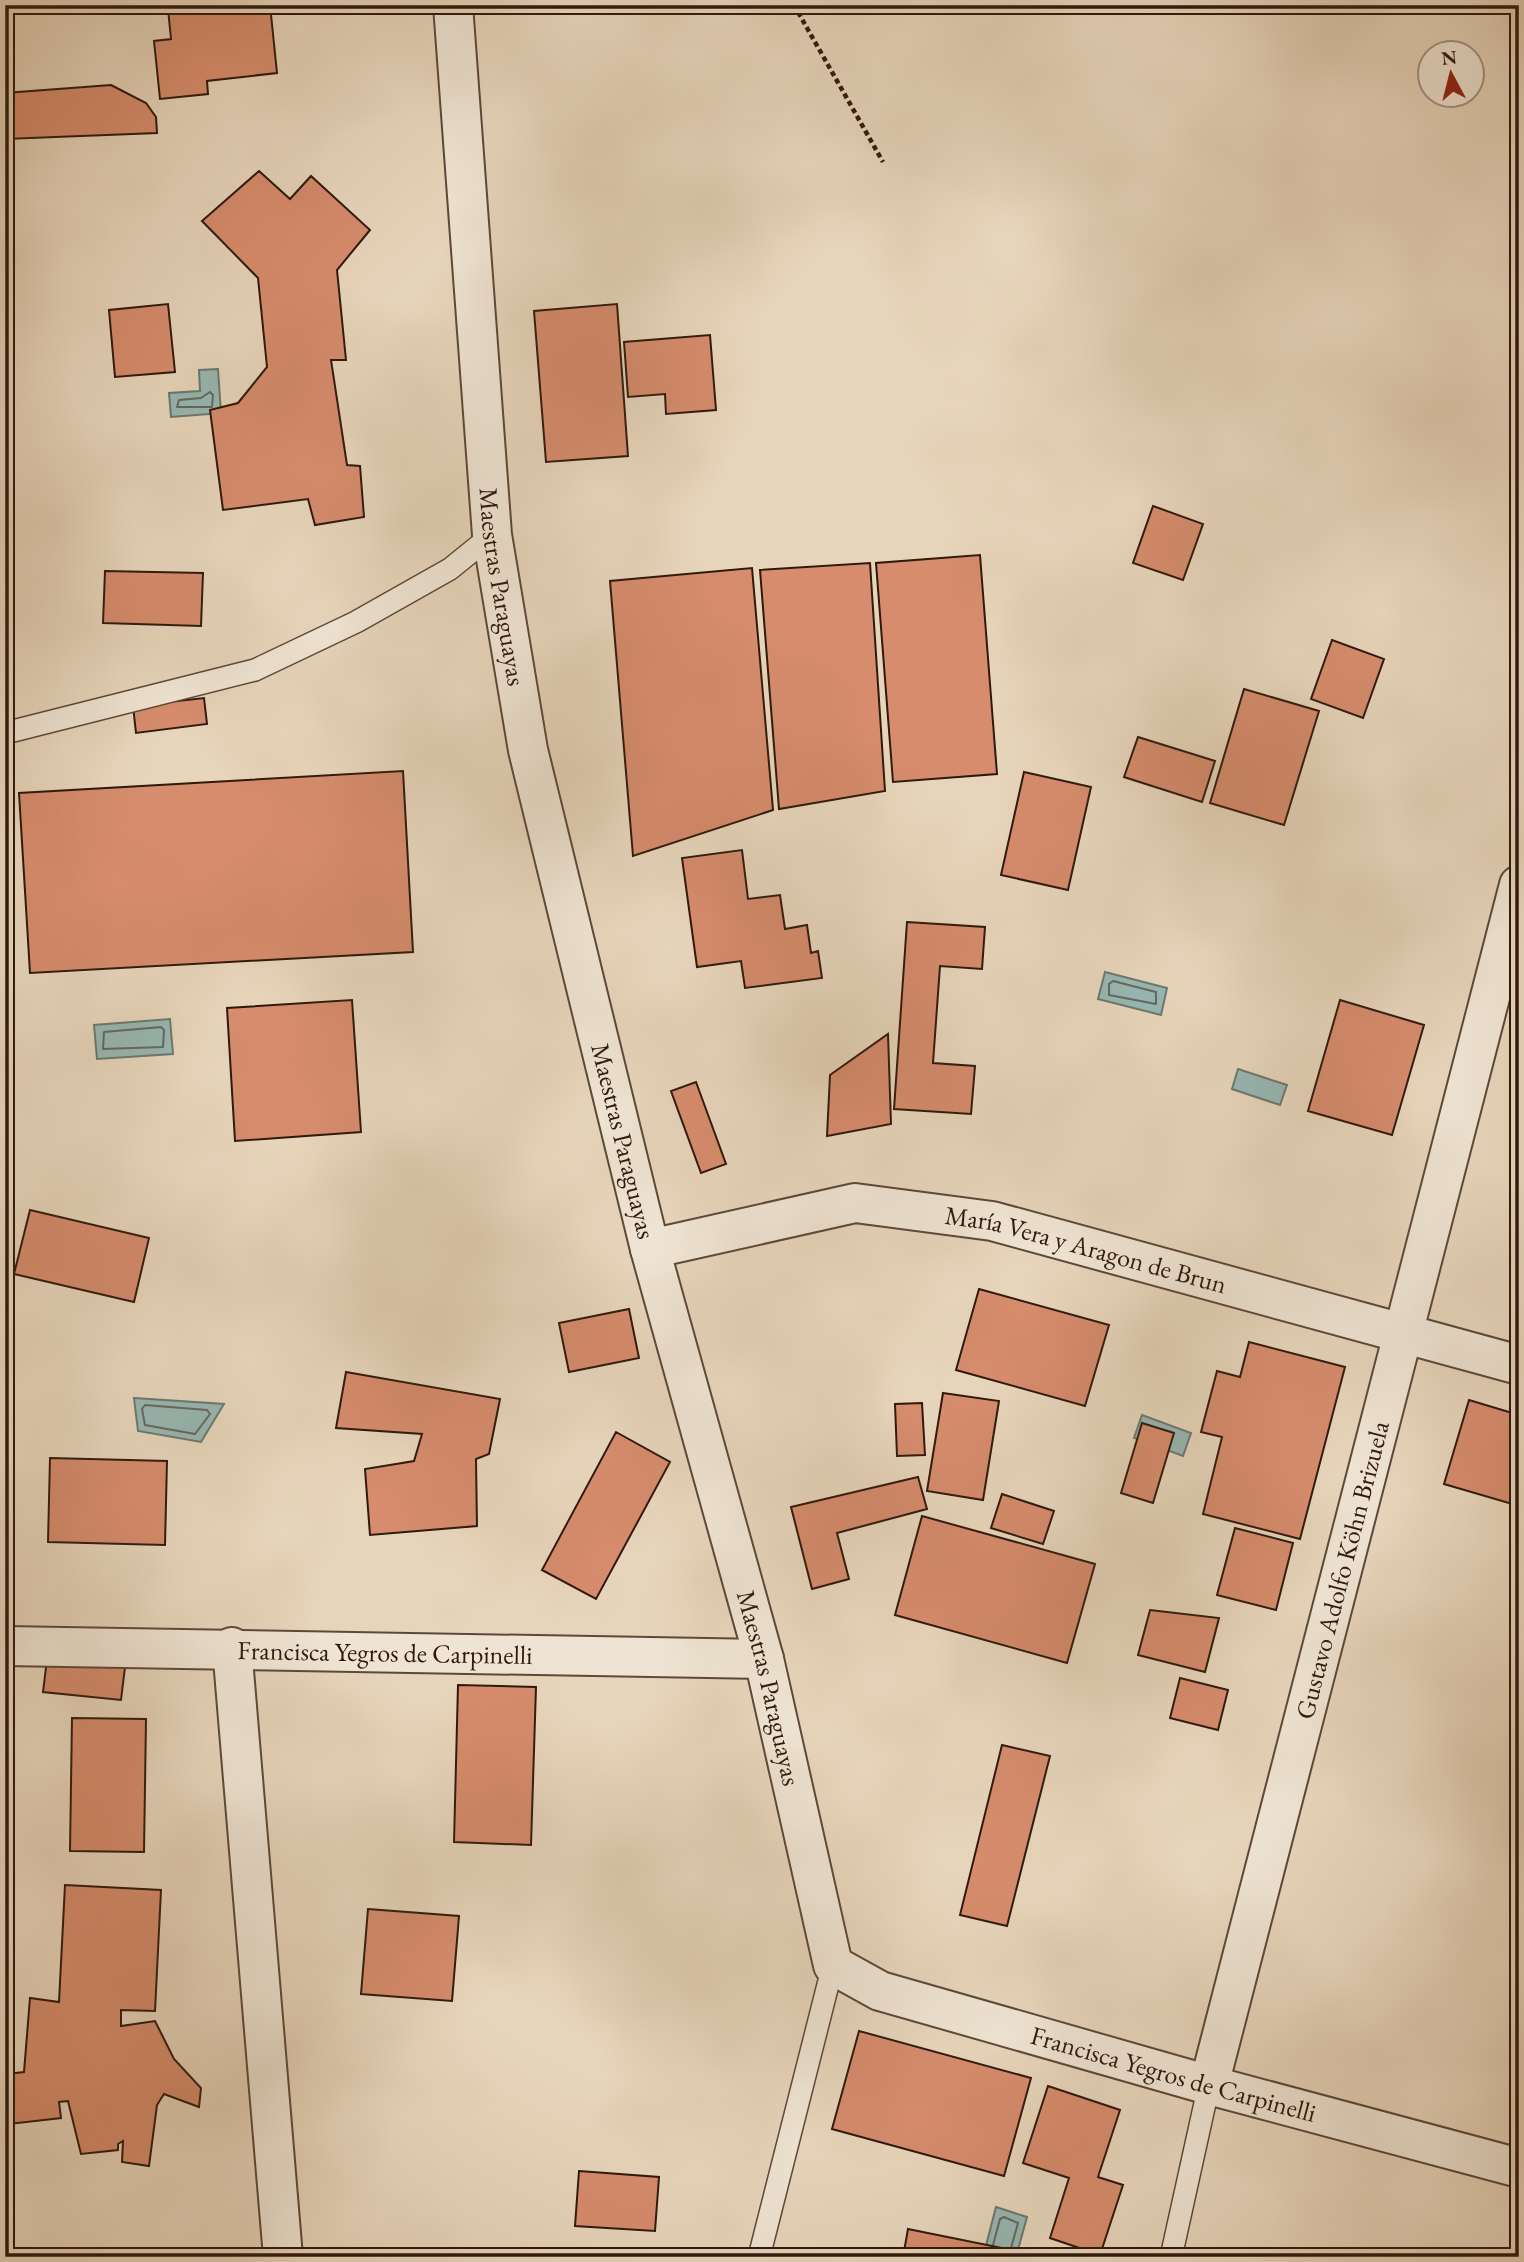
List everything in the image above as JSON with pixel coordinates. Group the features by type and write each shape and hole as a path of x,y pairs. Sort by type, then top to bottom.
{"street":[{"name":"Maestras Paraguayas","path":"453,5 492,535 528,750 650,1249 764,1659 833,1965"},
{"name":"Gustavo Adolfo Köhn Brizuela","path":"1209,2085 1519,885"},
{"name":"María Vera y Aragon de Brun","path":"650,1249 855,1203 992,1222 1519,1365"},
{"name":"Francisca Yegros de Carpinelli","path":"5,1646 232,1647 764,1659"},
{"path":"232,1647 283,2257"},
{"name":"Francisca Yegros de Carpinelli","path":"833,1965 880,1991 1209,2085 1519,2168"}],"lane":[{"path":"5,733 255,670 356,622 415,589 450,569 492,535"},
{"name":"Maestras Paraguayas","path":"759,2257 833,1965"},
{"name":"Gustavo Adolfo Köhn Brizuela","path":"1171,2257 1209,2085"}],"path":[{"path":"794,5 883,162"}],"water":[{"path":"218,369 221,413 171,417 169,393 200,391 199,370"},
{"path":"1105,972 1167,988 1161,1015 1098,999"},
{"path":"170,1019 173,1054 97,1059 94,1025"},
{"path":"1238,1069 1287,1085 1280,1105 1232,1089"},
{"path":"134,1398 224,1404 201,1442 138,1431"},
{"path":"1142,1415 1191,1433 1183,1456 1134,1438"},
{"path":"996,2207 1027,2217 1016,2257 983,2257"}],"building":[{"path":"155,5 270,5 277,73 207,81 208,94 160,99 154,41 171,39 168,9 156,11"},
{"path":"111,85 146,103 156,117 157,133 5,139 5,93"},
{"path":"259,171 290,199 311,176 370,230 337,270 346,360 331,360 347,465 360,466 364,517 315,525 308,499 223,510 210,410 238,403 267,367 258,278 202,221"},
{"path":"168,304 175,372 115,377 109,310"},
{"path":"617,304 628,456 546,462 534,311"},
{"path":"710,335 716,410 666,414 665,394 628,397 624,342"},
{"path":"1153,506 1203,524 1183,580 1133,563"},
{"path":"980,555 997,774 893,782 876,563"},
{"path":"870,563 885,791 779,809 760,570"},
{"path":"752,568 773,810 633,856 610,581"},
{"path":"105,571 203,573 201,626 103,623"},
{"path":"1332,640 1384,659 1363,718 1311,699"},
{"path":"1244,689 1319,711 1284,825 1210,803"},
{"path":"204,698 207,724 136,733 133,706"},
{"path":"1138,737 1215,761 1202,802 1124,777"},
{"path":"403,771 413,952 30,973 19,793"},
{"path":"1024,772 1091,787 1068,890 1001,875"},
{"path":"742,850 748,899 780,895 785,929 807,925 811,953 818,951 822,978 745,988 741,961 697,967 682,858"},
{"path":"907,922 985,927 982,969 940,966 933,1063 975,1066 971,1114 894,1109"},
{"path":"352,1000 361,1132 235,1141 227,1008"},
{"path":"1340,1000 1424,1025 1392,1135 1308,1111"},
{"path":"888,1034 891,1124 827,1136 830,1075"},
{"path":"696,1082 726,1164 701,1173 671,1091"},
{"path":"30,1210 149,1238 134,1302 14,1274"},
{"path":"979,1289 1109,1325 1085,1406 956,1370"},
{"path":"629,1309 639,1358 569,1372 559,1323"},
{"path":"1249,1342 1345,1367 1300,1539 1203,1514 1222,1437 1201,1432 1217,1371 1240,1377"},
{"path":"346,1372 500,1399 489,1454 476,1459 477,1526 370,1535 365,1469 414,1461 422,1434 336,1428"},
{"path":"943,1393 999,1401 983,1500 927,1491"},
{"path":"1469,1400 1519,1415 1519,1506 1444,1484"},
{"path":"922,1403 925,1455 897,1456 895,1404"},
{"path":"1142,1423 1174,1433 1153,1503 1121,1493"},
{"path":"616,1432 670,1462 596,1599 542,1570"},
{"path":"50,1458 167,1461 165,1545 48,1542"},
{"path":"918,1477 927,1509 837,1533 849,1579 812,1589 791,1507"},
{"path":"1002,1494 1054,1511 1043,1544 991,1528"},
{"path":"922,1516 1095,1564 1067,1663 895,1615"},
{"path":"1235,1528 1293,1543 1276,1610 1217,1595"},
{"path":"1150,1610 1219,1618 1205,1672 1138,1655"},
{"path":"48,1651 126,1659 121,1700 43,1692"},
{"path":"1180,1678 1228,1690 1218,1730 1170,1718"},
{"path":"458,1685 536,1687 531,1845 454,1842"},
{"path":"72,1718 146,1719 144,1852 70,1851"},
{"path":"1002,1745 1050,1756 1007,1926 960,1915"},
{"path":"65,1885 161,1890 155,2011 121,2010 121,2026 155,2021 174,2059 201,2088 199,2107 164,2094 157,2105 149,2166 122,2162 123,2141 118,2144 118,2150 81,2154 68,2101 59,2102 61,2118 9,2124 5,2109 5,2057 7,2074 24,2072 30,1998 59,2002"},
{"path":"368,1909 459,1916 452,2001 361,1994"},
{"path":"859,2031 1031,2078 1004,2176 832,2129"},
{"path":"1048,2086 1120,2110 1098,2177 1123,2185 1100,2255 1050,2238 1069,2178 1023,2163"},
{"path":"579,2171 659,2177 655,2231 575,2226"},
{"path":"908,2229 1046,2257 903,2257"},
{"path":"18,2252 115,2253 115,2257 18,2257"}]}
